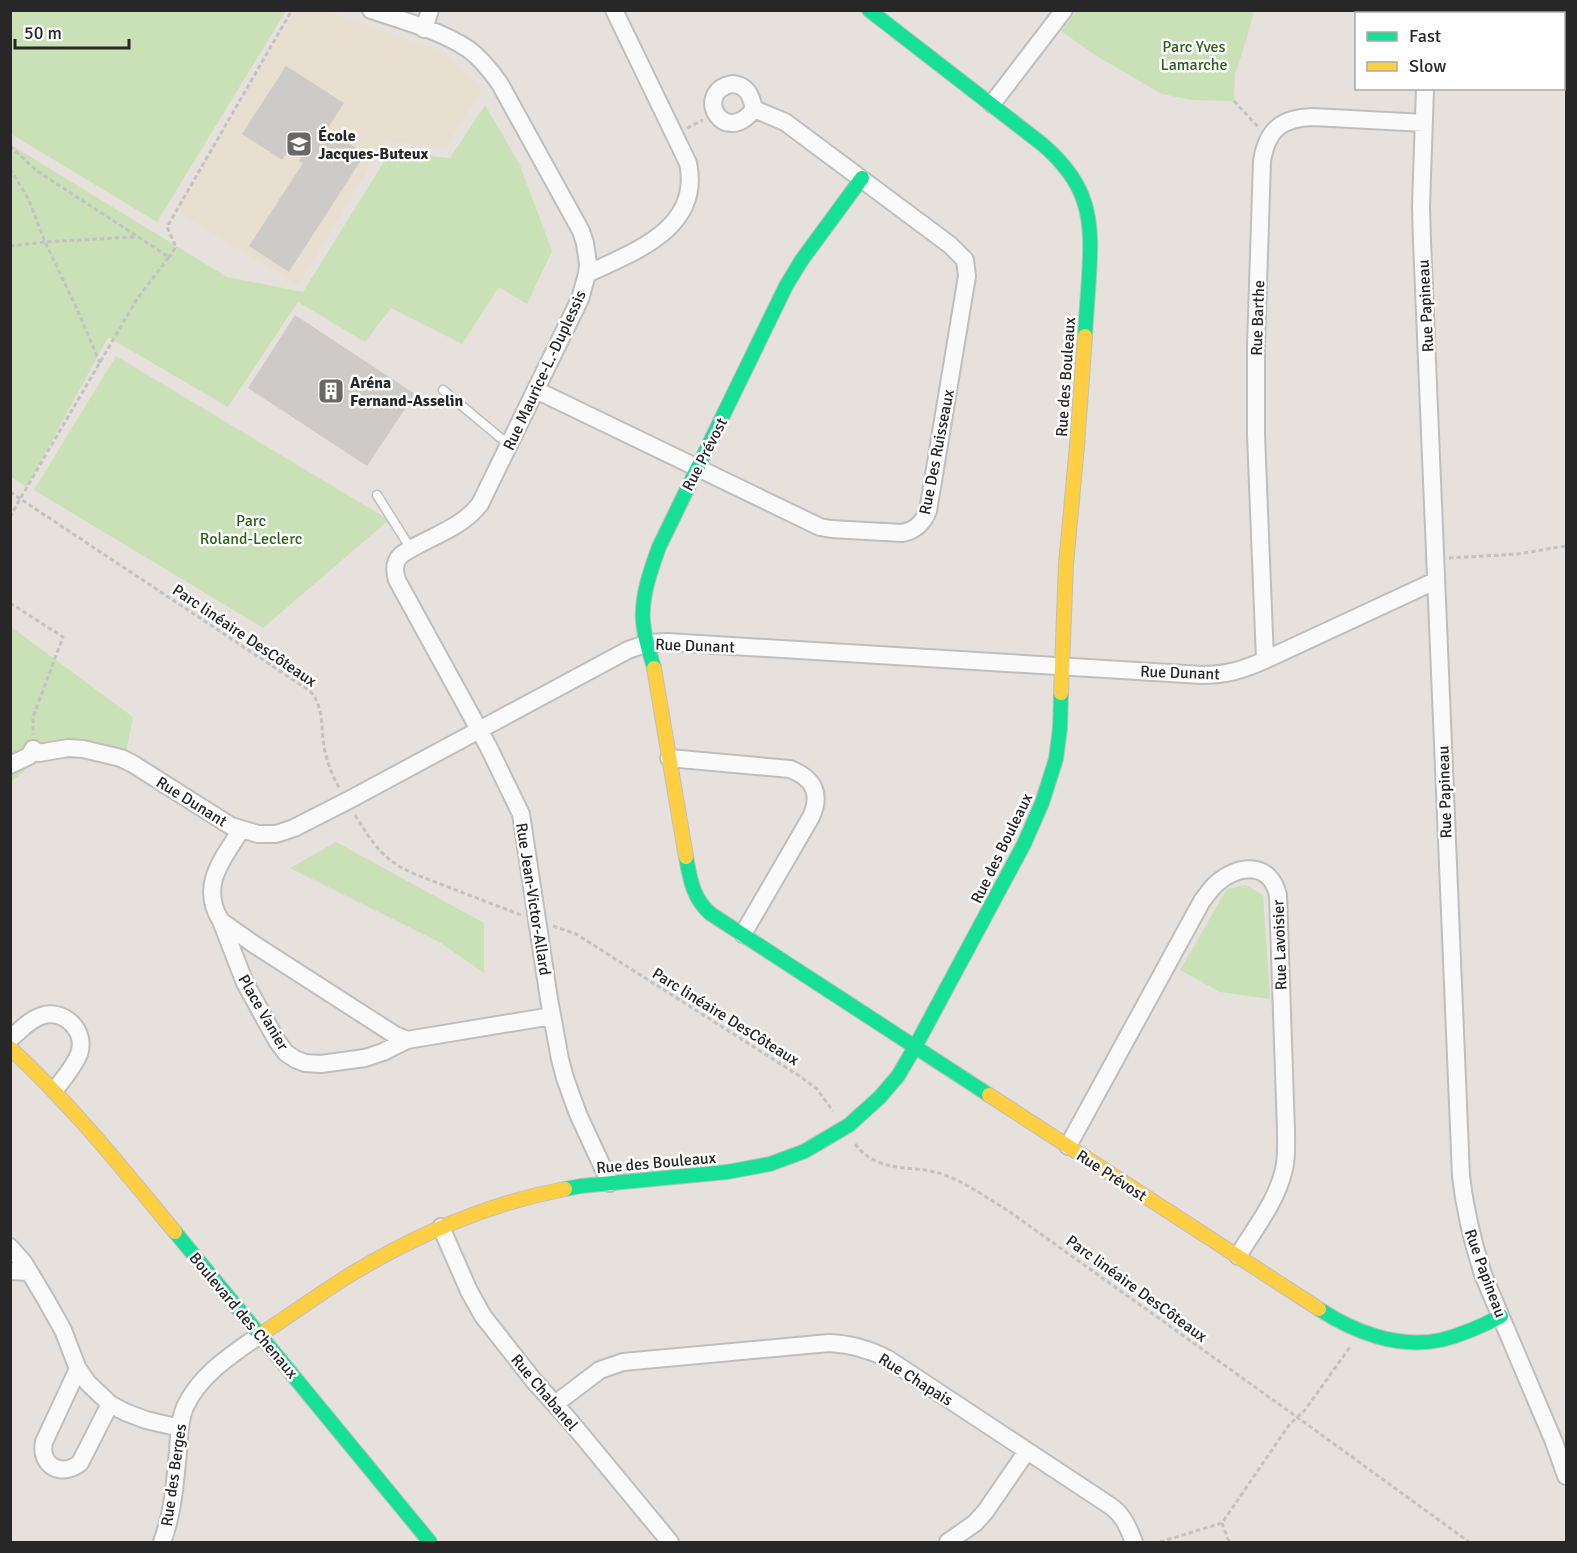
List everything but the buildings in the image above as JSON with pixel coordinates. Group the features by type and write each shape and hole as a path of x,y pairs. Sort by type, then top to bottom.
{"street":[{"name":"Rue Maurice-L.-Duplessis","path":"371,10 424,29 466,48 477,56 494,75 581,231 588,254 587,274 575,309 480,504 461,522 411,549 396,563"},
{"path":"424,29 430,10"},
{"path":"587,274 658,238 675,220 689,190 688,164 614,10"},
{"name":"Rue des Bouleaux","path":"261,1334 352,1274 441,1227 525,1198 581,1186 727,1172 760,1166 806,1151 844,1128 859,1118 898,1076 1024,844 1042,803 1053,770 1058,745 1066,564 1091,247 1090,220 1082,192 1075,178 1057,158 992,104 869,10"},
{"path":"992,104 1064,10"},
{"path":"738,84 751,96 754,109 740,123 726,123 715,114 713,100 719,88 738,84"},
{"name":"Rue Papineau","path":"1425,90 1422,241 1461,1176 1476,1253 1566,1476"},
{"name":"Rue Des Ruisseaux","path":"536,390 825,528 902,533 922,522 928,511 967,276 966,266 961,255 950,245 862,178 782,120 754,109"},
{"path":"1269,138 1274,130 1284,123 1305,118 1424,123"},
{"name":"Rue Barthe","path":"1266,660 1256,435 1256,347 1262,161 1269,138"},
{"name":"Rue Prévost","path":"862,178 793,274 651,567 643,623 654,669 692,890 699,903 915,1047 1328,1315 1362,1332 1402,1342 1435,1341 1458,1335 1501,1316"},
{"name":"Rue Jean-Victor-Allard","path":"396,563 397,580 521,814 536,920 560,1059 571,1097 585,1132 610,1183"},
{"name":"Rue Dunant","path":"33,749 39,753 68,748 83,749 122,758 231,826 267,835 285,832 347,801 628,650 648,643 668,642 1215,675 1239,671 1266,660 1435,581"},
{"path":"10,765 29,756 33,749"},
{"path":"669,758 790,769 808,779 814,788 816,808 743,934"},
{"name":"Place Vanier","path":"241,830 220,864 212,882 211,897 241,975 277,1041 286,1053 295,1059 305,1063 321,1064 365,1058 407,1040 552,1016"},
{"name":"Rue Lavoisier","path":"1068,1146 1202,901 1217,883 1225,878 1249,869 1265,873 1276,886 1278,895 1286,1153 1276,1192 1238,1256"},
{"name":"Place Vanier","path":"221,921 376,1023 407,1040"},
{"path":"10,1039 33,1020 42,1016 58,1015 72,1023 79,1038 80,1050 55,1090"},
{"name":"Boulevard des Chenaux","path":"10,1048 55,1090 261,1334 430,1542"},
{"name":"Rue Chabanel","path":"441,1227 479,1310 534,1381 670,1542"},
{"path":"10,1247 19,1256 45,1298 63,1330 78,1369 88,1383 110,1404 125,1412 146,1420 180,1428"},
{"path":"10,1271 29,1272"},
{"name":"Rue des Berges","path":"162,1542 172,1508 180,1428 185,1406 198,1387 220,1364 261,1334"},
{"name":"Rue Chapais","path":"555,1404 600,1370 623,1362 829,1342 865,1348 888,1359 1115,1509 1125,1521 1134,1542"},
{"path":"78,1369 44,1442 43,1452 49,1464 65,1470 80,1463 110,1404"},
{"path":"948,1542 975,1523 985,1512 1027,1451"}],"lane":[{"path":"442,390 509,445"},
{"path":"377,495 411,549"}],"path":[{"path":"10,517 137,299 176,248 167,227 292,10"},
{"path":"1234,101 1269,138"},
{"path":"674,134 715,114"},
{"path":"10,146 37,171 170,257"},
{"path":"10,169 28,198 45,242 100,363"},
{"path":"10,246 136,237"},
{"name":"Parc linéaire DesCôteaux","path":"10,492 310,691 319,706 328,764 337,784 374,845 393,863 417,875 576,934 811,1084 821,1094 860,1151 872,1160 893,1167 945,1175 1010,1212 1470,1542"},
{"path":"1469,557 1518,554 1566,546"},
{"path":"10,603 63,637 33,717 33,749"},
{"path":"1160,1542 1222,1523 1289,1425 1305,1410 1362,1332"},
{"path":"1222,1523 1228,1542"}],"shaded area":[{"name":"École Jacques-Buteux","path":"295,11 326,11 441,51 483,88 445,148 386,140 298,285 174,210"}],"green space":[{"path":"11,10 286,11 157,222 11,134"},
{"name":"Parc Yves Lamarche","path":"1077,11 1254,11 1235,74 1234,101 1192,100 1162,94 1095,55 1061,31"},
{"path":"485,105 519,163 552,251 527,304 499,287 462,344 391,308 365,342 298,302 228,407 108,337 27,487 11,477 11,145 227,277 303,292 390,152 450,158"},
{"name":"Parc Roland-Leclerc","path":"116,356 389,520 263,628 34,490"},
{"path":"10,626 133,717 125,758 39,759 11,782"},
{"path":"336,842 484,923 484,973 441,943 290,868"},
{"path":"1246,885 1263,895 1270,999 1220,992 1180,970 1227,889"}],"traffic: fast":[{"path":"869,10 1042,144 1070,173 1085,203 1090,237 1085,336"},
{"path":"654,668 645,633 643,612 647,583 659,547 786,286 801,261 862,178"},
{"path":"565,1189 727,1172 770,1164 805,1151 849,1125 880,1097 898,1076 915,1047 1024,844 1042,803 1056,759 1061,693"},
{"path":"686,857 696,895 711,914 989,1095"},
{"path":"175,1232 430,1542"},
{"path":"1319,1309 1362,1331 1409,1342 1449,1338 1501,1316"}],"traffic: slow":[{"path":"1061,693 1066,564 1085,336"},
{"path":"654,668 686,857"},
{"path":"10,1048 75,1114 175,1232"},
{"path":"989,1095 1319,1309"},
{"path":"261,1334 353,1273 403,1245 482,1211 565,1189"}],"place":[{"name":"École Jacques-Buteux","path":"299,144"},
{"name":"Aréna Fernand-Asselin","path":"331,391"}]}
